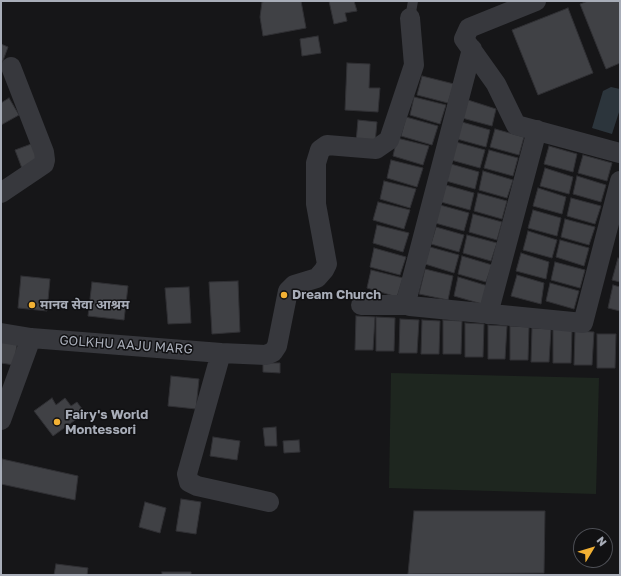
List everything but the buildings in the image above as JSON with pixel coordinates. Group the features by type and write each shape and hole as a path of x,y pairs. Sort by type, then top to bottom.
{"street":[{"path":"536,1 469,28 464,39 496,84 516,125 620,153"},
{"name":"GOLKHU AAJU MARG","path":"1,333 31,338 221,353 266,355 274,352 277,346 288,291 294,285 317,278 327,264 316,204 316,163 320,150 327,145 376,149 389,140 414,65 412,9"},
{"path":"407,304 406,302 472,49"},
{"path":"1,193 44,164 44,152 11,68"},
{"path":"488,314 537,130"},
{"path":"361,306 407,304 410,306 583,323 620,181"},
{"path":"1,420 31,338"},
{"path":"221,353 187,474 189,482 197,486 269,502"}],"shaded area":[{"path":"611,87 620,89 620,109 612,134 592,128 603,91"},
{"path":"391,373 599,378 596,494 389,488"}],"place":[{"name":"Dream Church","path":"284,295"},
{"name":"मानव सेवा आश्रम","path":"32,305"},
{"name":"Fairy's World Montessori","path":"57,422"}]}
